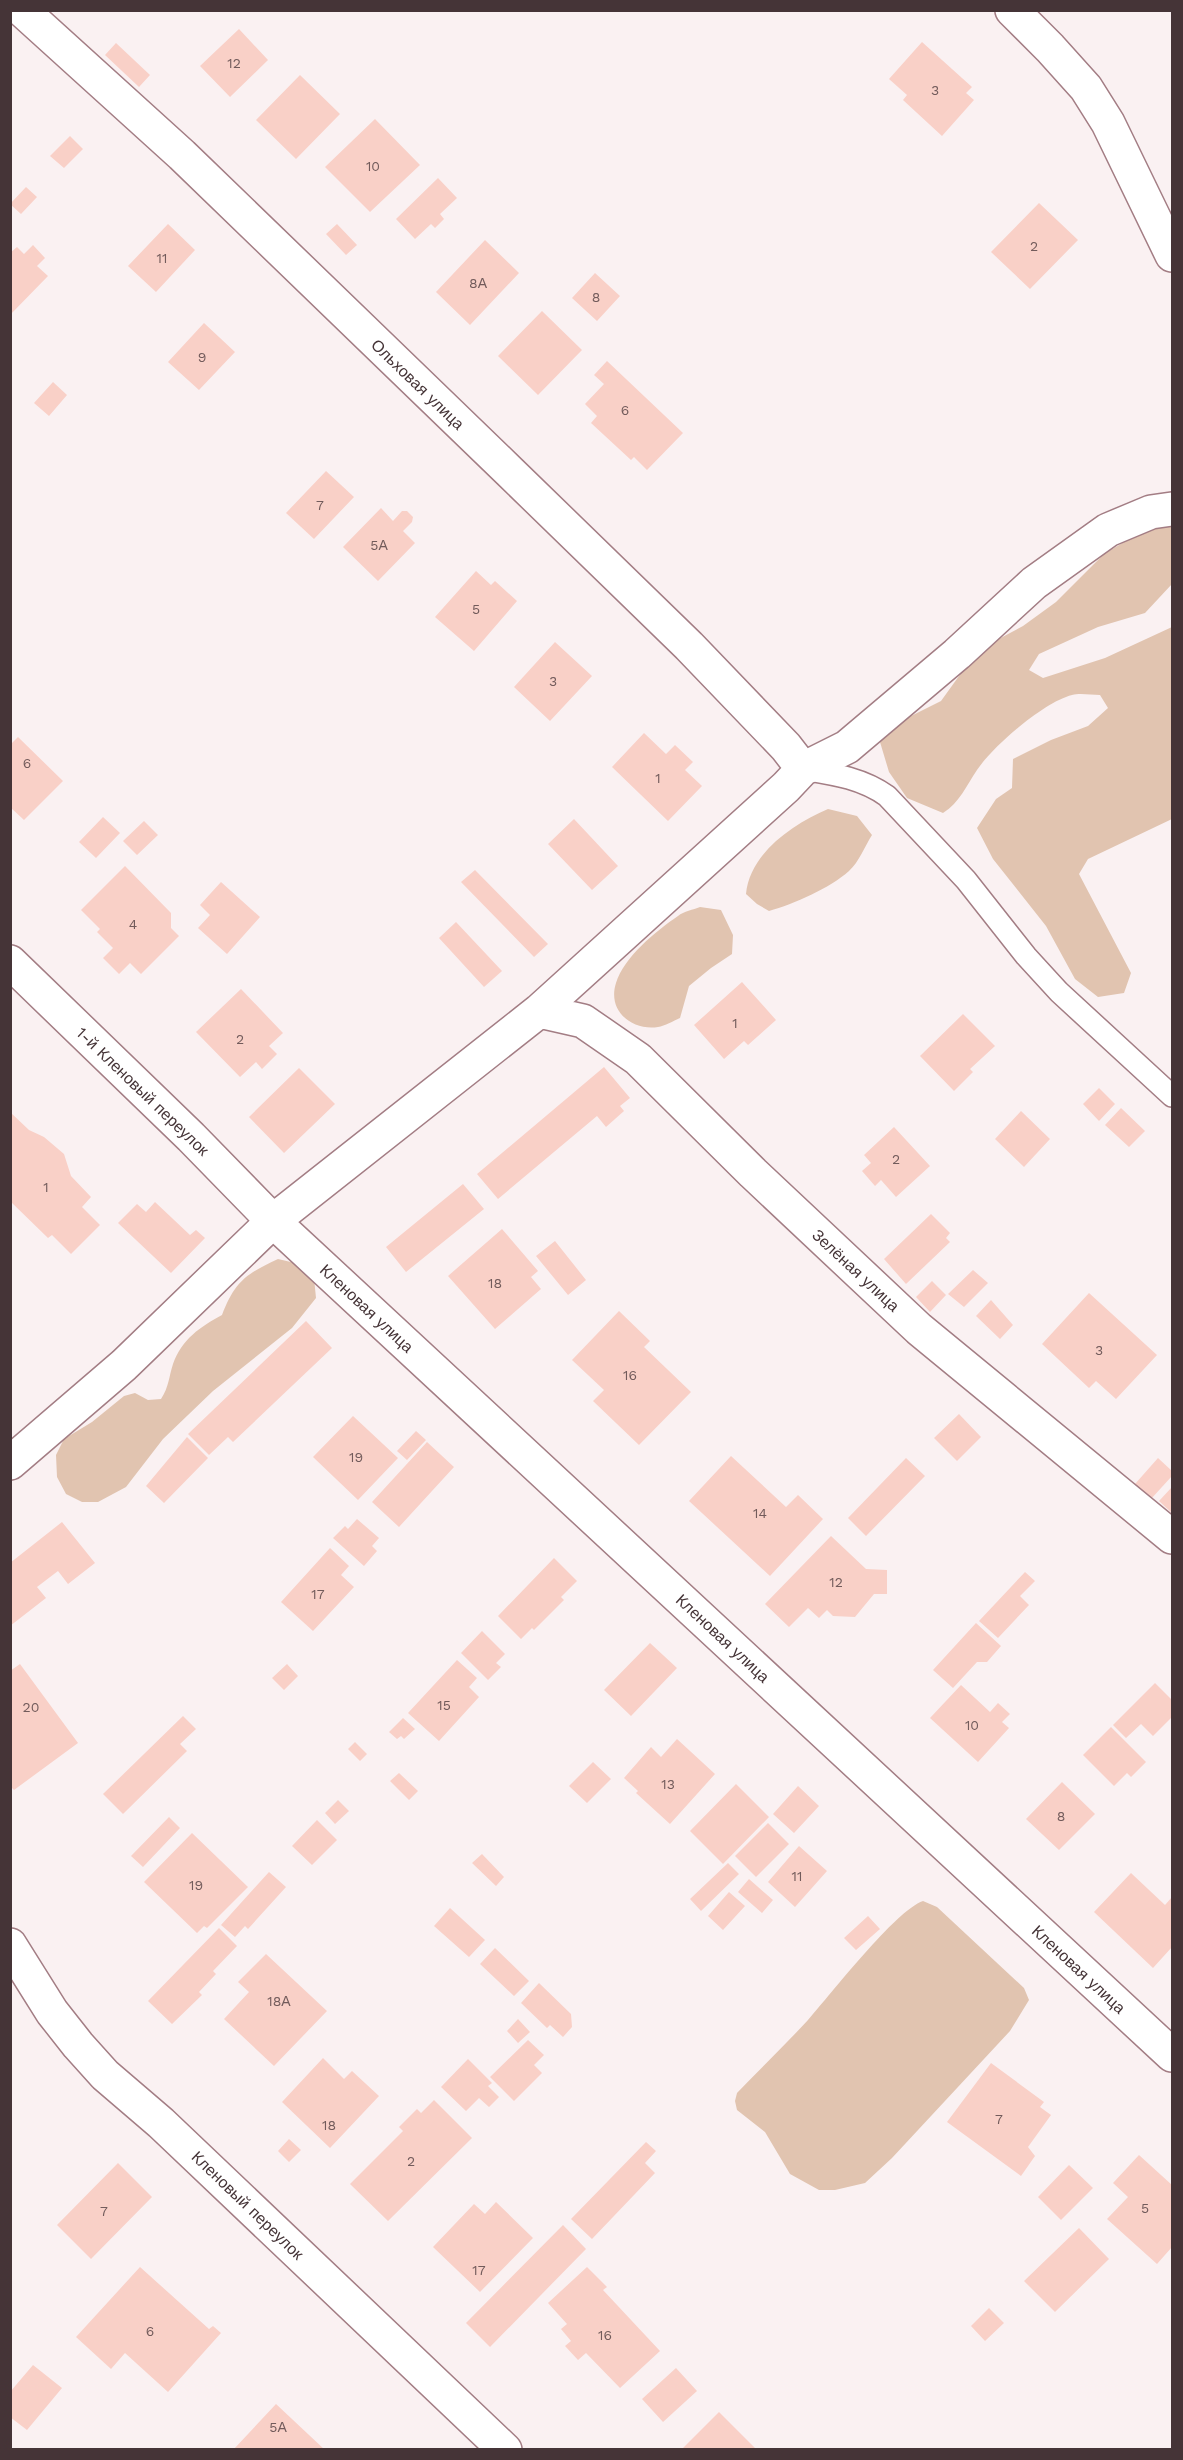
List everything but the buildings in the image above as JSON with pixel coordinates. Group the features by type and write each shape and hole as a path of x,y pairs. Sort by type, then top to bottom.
{"street":[{"name":"Ольховая улица","path":"22,10 182,155 689,646 778,739 803,769"},
{"path":"1012,10 1086,88 1108,123 1173,255"},
{"path":"10,1463 124,1365 273,1221 539,1011 803,769 847,747 957,654 1034,583 1089,544 1125,522 1151,513 1173,509"},
{"name":"1-й Кленовый переулок","path":"10,962 191,1137 273,1221"},
{"name":"Зелёная улица","path":"539,1011 583,1021 638,1059 753,1173 918,1329 1173,1537"},
{"name":"Кленовая улица","path":"273,1221 1173,2055"},
{"name":"Кленовый переулок","path":"10,1945 51,2012 105,2075 161,2123 505,2450"}],"lane":[{"path":"803,769 857,780 874,787 887,796 966,880 1026,956 1059,992 1173,1096"}],"shaded area":[{"path":"1172,524 1172,584 1145,613 1098,627 1039,654 1029,670 1043,678 1105,658 1172,627 1172,819 1088,859 1079,874 1131,973 1124,993 1098,997 1075,979 1046,926 993,859 977,828 996,799 1012,788 1013,759 1051,740 1088,726 1108,708 1100,695 1072,695 1034,715 995,749 977,770 958,799 943,813 907,798 889,772 880,742 901,721 941,701 972,658 1056,602 1104,554 1151,526"},
{"path":"828,809 857,816 872,835 856,863 832,883 800,900 769,911 757,904 746,894 749,879 764,853 801,823"},
{"path":"700,907 721,910 733,935 732,954 689,986 680,1018 658,1027 639,1026 631,1022 618,1010 615,1002 614,993 620,973 633,954 660,929 680,914"},
{"path":"278,1259 295,1263 314,1278 316,1298 292,1328 213,1391 163,1439 126,1487 98,1502 82,1502 66,1494 57,1477 56,1455 64,1439 92,1422 124,1396 135,1393 148,1400 161,1399 181,1347 199,1329 222,1315 232,1294 243,1280"},
{"path":"923,1901 937,1907 1024,1988 1029,2000 1010,2031 892,2158 865,2183 835,2190 819,2190 790,2174 765,2132 737,2110 735,2101 737,2093 808,2020 881,1936 911,1908"}]}
